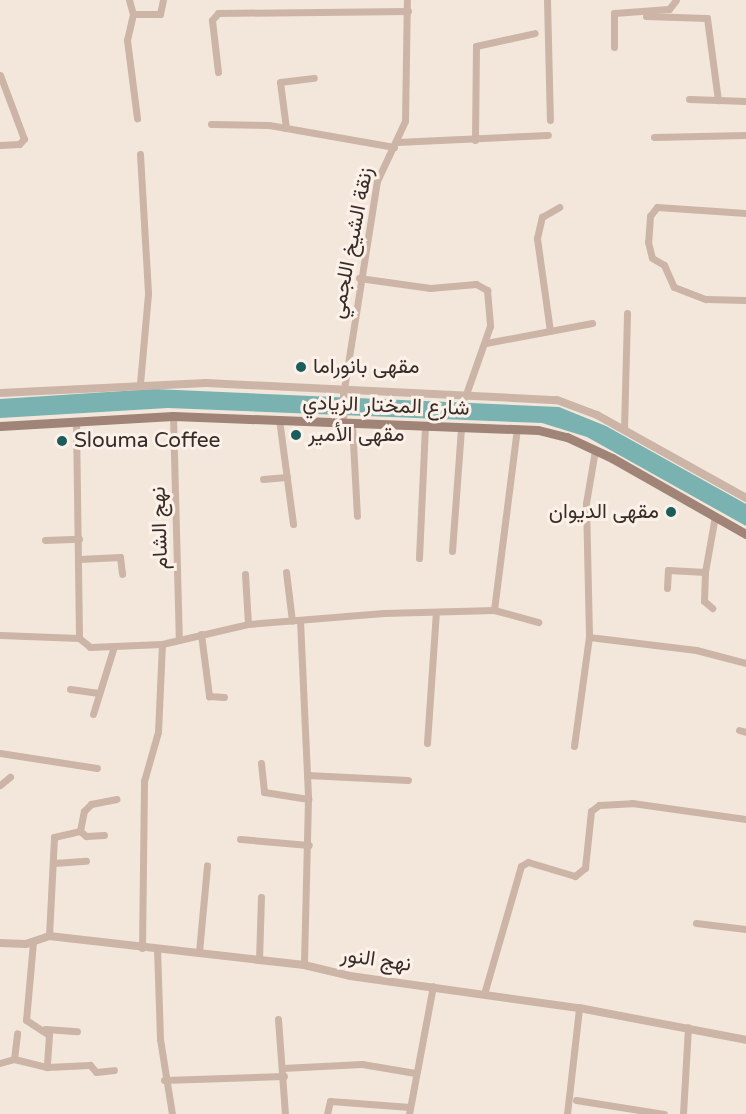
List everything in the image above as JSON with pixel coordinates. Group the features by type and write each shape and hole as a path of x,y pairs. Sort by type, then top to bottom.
{"main road":[{"name":"شارع المختار الزيادي","path":"0,426 173,416 517,428 554,433 595,450 746,534"}],"street":[{"path":"129,0 133,14 127,40 137,118"},
{"path":"133,14 160,14 163,0"},
{"name":"زنقة الشيخ اللجمي","path":"344,389 359,278 379,173 395,144 406,108 407,0"},
{"path":"547,0 550,120"},
{"path":"614,47 614,13 669,9 676,0"},
{"path":"218,72 212,20 218,13 408,11"},
{"path":"646,16 708,18 718,100"},
{"path":"476,140 476,46 535,33"},
{"path":"0,75 24,139 19,144 0,145"},
{"path":"286,128 280,81 314,78"},
{"path":"689,99 746,101"},
{"path":"211,124 286,128 395,144 548,135"},
{"path":"654,136 746,135"},
{"path":"140,154 148,294 140,383"},
{"path":"550,331 537,238 542,217 559,207"},
{"path":"746,213 657,207 650,216 648,242 652,258 664,265 674,287 706,298 746,300"},
{"path":"359,278 430,288 482,285 491,310 486,343 465,397"},
{"path":"624,429 627,313"},
{"path":"486,343 592,323"},
{"path":"0,393 140,383 344,389 556,400 624,429 746,498"},
{"path":"344,389 357,516"},
{"name":"نهج الشام","path":"173,416 179,639"},
{"path":"279,419 293,524"},
{"path":"76,422 79,638"},
{"path":"419,558 425,426"},
{"path":"452,551 461,426"},
{"path":"494,610 517,428"},
{"path":"574,746 589,637 586,512 595,450"},
{"path":"263,479 287,477"},
{"path":"712,608 704,602 705,572 715,516"},
{"path":"45,540 79,539"},
{"path":"79,559 120,557 122,574"},
{"path":"667,588 668,570 705,572"},
{"path":"286,572 296,621 307,775 309,845 304,965"},
{"path":"245,574 248,624"},
{"path":"0,635 79,638 90,647 162,644 248,624 436,612 494,610 538,622"},
{"path":"427,743 436,612"},
{"path":"201,634 209,696 224,697"},
{"path":"589,637 696,650 746,663"},
{"path":"142,948 144,781 158,732 162,644"},
{"path":"93,714 114,646"},
{"path":"70,689 99,693"},
{"path":"0,753 96,768"},
{"path":"261,763 264,792 308,799"},
{"path":"307,775 408,780"},
{"path":"0,785 10,777"},
{"path":"80,831 84,811 91,804 117,799"},
{"path":"484,994 521,866 528,862 575,876 585,868 591,811 599,805 632,803 746,819"},
{"path":"80,831 86,836 104,835"},
{"path":"49,936 54,837 80,831"},
{"path":"240,839 309,845"},
{"path":"54,862 86,861"},
{"path":"199,952 207,865"},
{"path":"259,960 261,897"},
{"path":"696,923 746,929"},
{"name":"نهج النور","path":"0,943 33,942 49,936 304,965 350,976 579,1008 688,1027 746,1040"},
{"path":"33,942 27,1020 32,1026 45,1029 76,1031"},
{"path":"157,948 164,1080 172,1114"},
{"path":"327,1114 330,1101 409,1110 433,986"},
{"path":"567,1114 579,1008"},
{"path":"278,1019 285,1114"},
{"path":"683,1114 688,1027"},
{"path":"45,1029 49,1035 47,1067"},
{"path":"14,1059 16,1033"},
{"path":"0,1063 14,1059 47,1067 90,1065 96,1072 114,1070"},
{"path":"164,1080 362,1064 415,1073"},
{"path":"576,1100 664,1114"}],"water":[{"path":"154,389 559,407 606,426 746,504 746,526 587,437 542,423 168,408 0,418 0,399"}],"place":[{"name":"مقهى بانوراما","path":"301,367"},
{"name":"مقهى الأمير","path":"296,435"},
{"name":"Slouma Coffee","path":"62,441"},
{"name":"مقهى الديوان","path":"671,512"}]}
